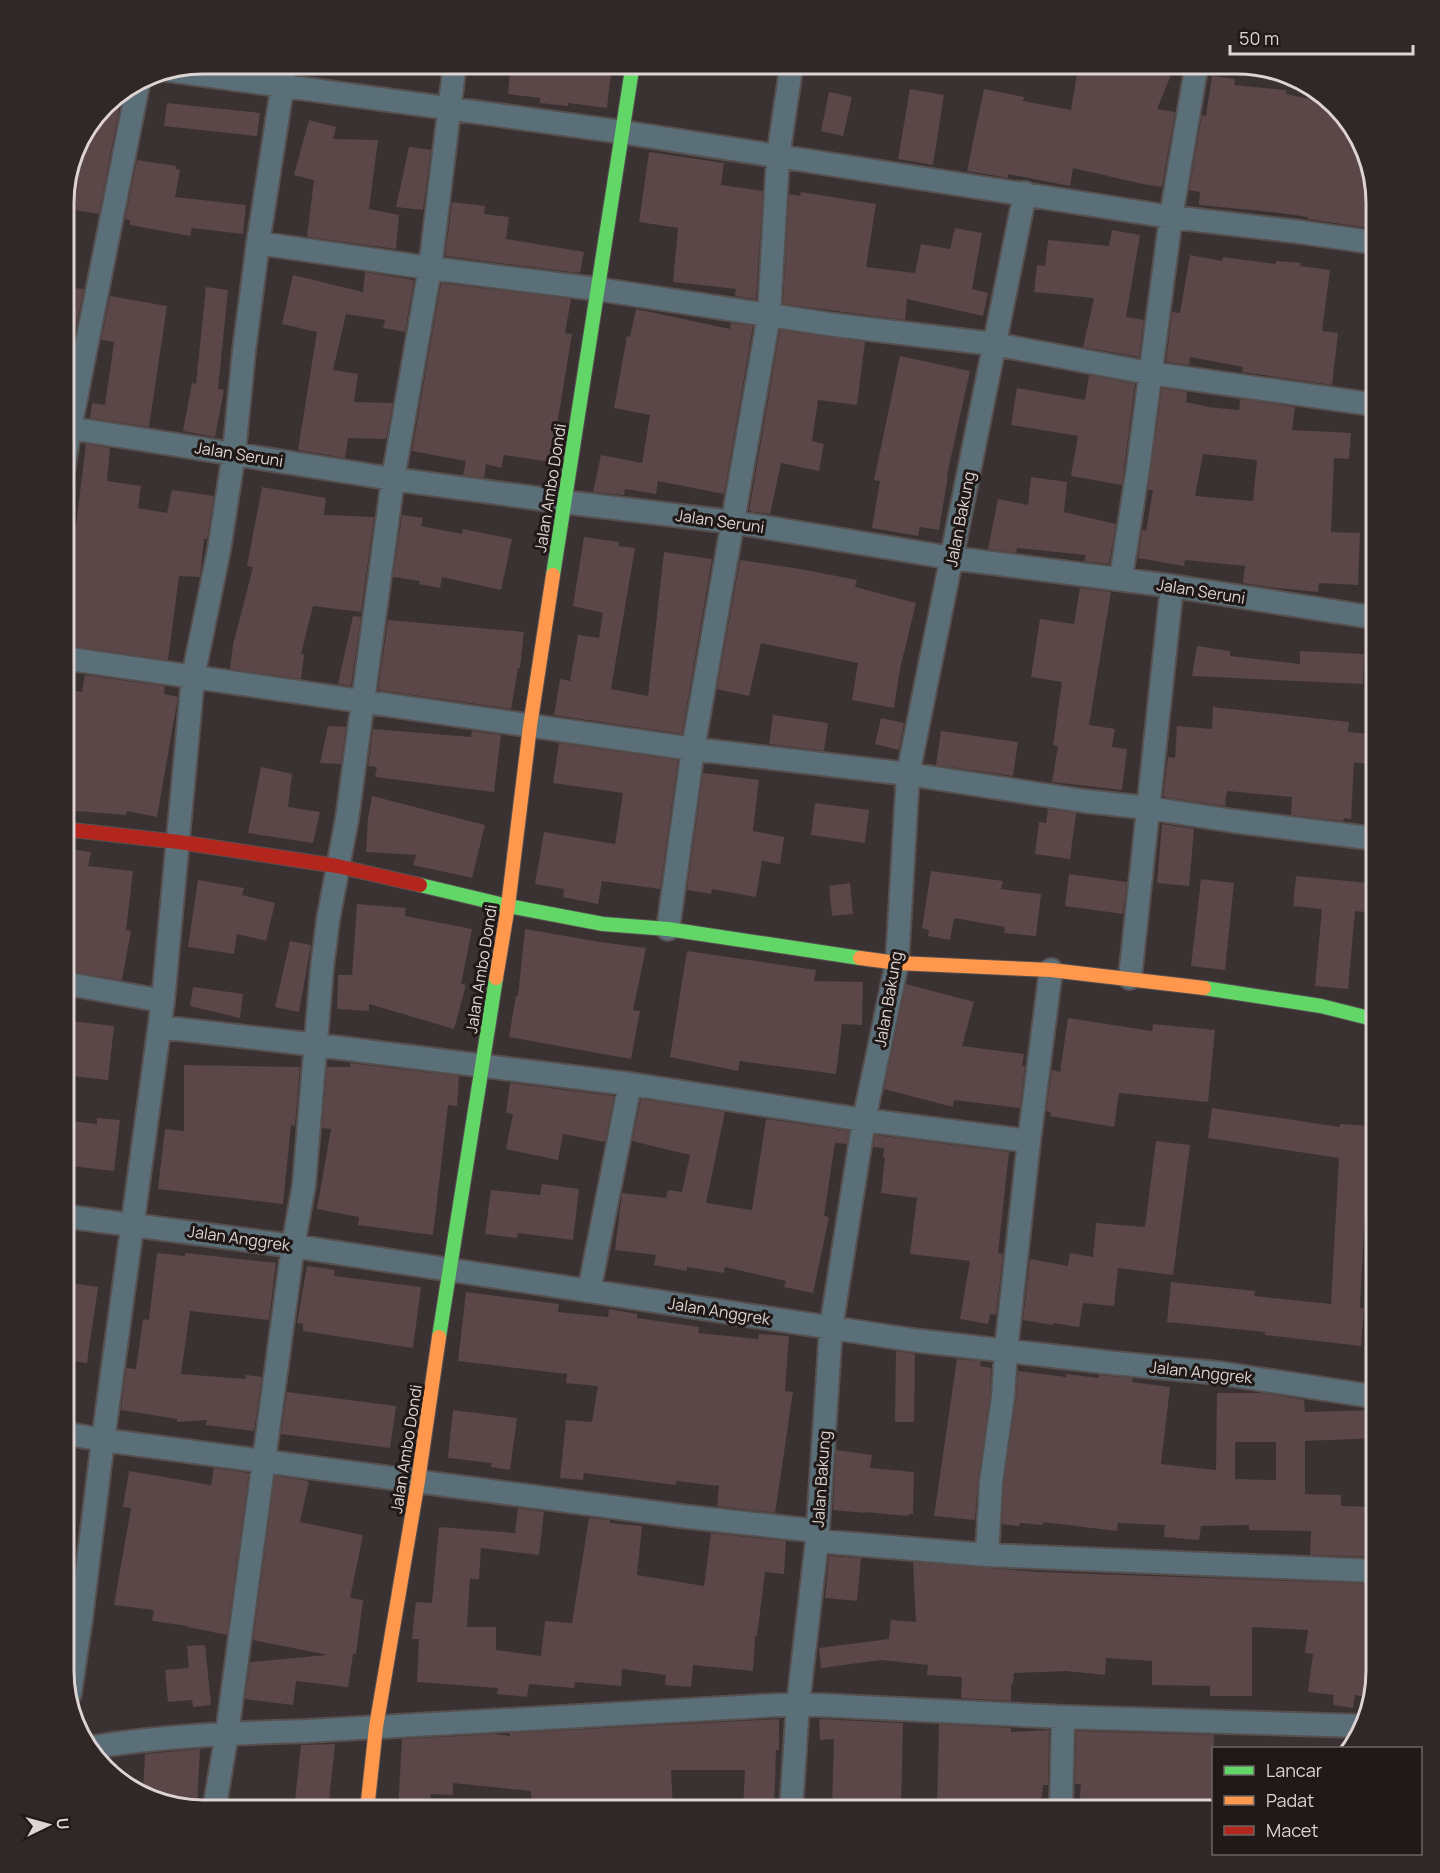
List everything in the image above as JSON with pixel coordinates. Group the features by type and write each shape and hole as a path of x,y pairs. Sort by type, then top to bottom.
{"street":[{"path":"73,1612 103,1440 160,1027 193,677 219,550 234,453 258,243 285,73"},
{"path":"216,1800 293,1246 304,1185 322,968 337,866 347,819 393,479 430,268 454,73"},
{"name":"Jalan Ambo Dondi","path":"368,1800 376,1727 418,1481 449,1269 508,906 530,726 631,73"},
{"path":"195,74 622,132 1171,217 1366,241"},
{"path":"668,929 693,749 769,315 778,156 790,74"},
{"path":"1120,578 1138,468 1171,217 1195,74"},
{"path":"74,394 137,92"},
{"name":"Jalan Bakung","path":"792,1800 798,1704 817,1536 831,1328 864,1120 897,963 908,774 1025,193"},
{"path":"258,243 769,315 994,344 1149,373 1366,403"},
{"name":"Jalan Seruni","path":"74,428 393,479 732,522 952,558 1120,578 1366,616"},
{"path":"1130,978 1172,586"},
{"path":"74,660 693,749 908,774 1084,801 1366,838"},
{"path":"74,830 179,842 337,866 508,906 603,924 668,929 897,963 1051,970 1130,978 1246,993 1321,1006 1366,1017"},
{"path":"987,1555 991,1482 1003,1397 1029,1141 1051,970"},
{"path":"73,986 163,1000"},
{"path":"160,1027 630,1084 864,1120 1029,1141"},
{"path":"589,1291 630,1084"},
{"name":"Jalan Anggrek","path":"73,1217 293,1246 546,1283 912,1340 1219,1373 1366,1395"},
{"path":"73,1435 817,1536 987,1555 1366,1571"},
{"path":"98,1746 136,1739 226,1733 798,1704 1063,1717 1354,1726"},
{"path":"1061,1800 1063,1717"}],"building":[{"path":"510,73 611,73 607,108 568,103 568,106 540,103 540,98 508,94"},
{"path":"1077,74 1171,74 1157,109 1175,112 1162,187 1073,168 1070,186 1008,174 1008,178 967,171 984,89 1024,97 1023,101 1071,110"},
{"path":"1212,76 1235,79 1234,85 1286,90 1286,94 1316,100 1340,124 1360,161 1365,186 1366,228 1272,212 1199,205 1200,192 1189,190 1202,115 1206,116"},
{"path":"910,89 944,95 933,165 898,159"},
{"path":"829,92 852,97 843,136 821,131"},
{"path":"167,103 260,113 257,136 164,126"},
{"path":"120,104 99,214 74,210 78,169 95,131"},
{"path":"309,120 336,127 333,139 378,140 369,209 399,215 396,249 307,237 314,180 294,175"},
{"path":"409,147 431,150 423,210 396,207"},
{"path":"649,152 724,163 721,185 763,191 756,299 735,296 736,289 673,282 678,228 639,222"},
{"path":"137,160 176,166 176,169 180,170 175,197 246,205 243,234 192,228 190,236 130,225 130,220 125,219"},
{"path":"801,192 876,204 866,267 915,273 921,244 950,249 955,228 982,233 972,289 988,293 983,316 907,299 905,320 783,304 789,194 800,196"},
{"path":"452,202 485,206 484,214 509,217 506,239 584,252 580,273 445,256"},
{"path":"1112,230 1140,235 1126,317 1144,320 1139,357 1083,347 1094,298 1034,292 1037,265 1045,266 1048,240 1109,246"},
{"path":"1190,255 1222,261 1223,257 1276,264 1276,261 1301,263 1300,266 1330,270 1322,331 1338,333 1332,385 1242,372 1243,367 1190,357 1189,365 1166,362 1172,312 1180,313"},
{"path":"365,272 414,280 405,332 383,328 385,320 346,314 333,370 358,374 354,402 393,403 386,439 348,438 345,458 298,450 317,332 282,324 293,275 363,292"},
{"path":"441,283 571,299 565,333 572,334 551,462 504,455 501,468 486,464 484,478 463,475 466,461 412,451"},
{"path":"206,287 228,290 218,389 224,390 215,437 183,431 192,383 196,384"},
{"path":"74,288 84,289 74,337"},
{"path":"110,296 167,306 149,427 90,418 92,403 105,405 114,342 101,340"},
{"path":"636,309 730,329 731,323 753,326 724,494 658,481 656,494 625,489 624,495 593,492 601,455 642,463 650,415 614,408 627,336 630,337"},
{"path":"780,330 865,342 857,405 818,400 812,441 824,444 819,471 781,463 770,514 749,511"},
{"path":"900,356 970,371 947,475 939,530 920,527 918,536 872,528 880,481 874,480"},
{"path":"1089,375 1135,384 1122,485 1071,476 1078,436 1011,425 1017,388 1085,400"},
{"path":"1162,388 1187,392 1186,402 1208,407 1239,410 1240,399 1295,407 1292,430 1351,433 1349,459 1334,458 1331,532 1360,533 1358,585 1319,583 1318,592 1268,587 1243,583 1245,566 1185,560 1184,566 1138,558 1142,530 1146,531 1153,490 1148,490","holes":["1203,454 1257,460 1253,501 1195,496"]},
{"path":"86,444 110,448 107,481 141,486 138,508 167,513 172,490 214,496 207,539 204,539 200,577 179,576 168,660 74,647 74,543"},
{"path":"1031,477 1067,482 1064,512 1116,524 1109,564 1084,561 1086,555 1017,548 1016,553 988,549 998,499 1028,505"},
{"path":"262,487 326,498 324,515 374,517 361,612 313,606 301,654 304,654 301,679 230,669 233,645 253,567 247,566"},
{"path":"402,515 423,518 421,526 462,534 463,529 512,539 501,590 442,577 440,588 419,584 420,581 393,577"},
{"path":"584,537 619,542 619,546 635,548 611,689 648,696 664,552 712,559 682,734 554,715 560,679 570,681 578,635 599,638 603,613 573,606"},
{"path":"740,560 857,580 855,587 916,603 900,669 894,708 852,700 858,663 761,643 749,696 717,689"},
{"path":"1080,588 1111,592 1089,725 1115,729 1112,747 1127,749 1122,790 1052,782 1058,746 1053,745 1062,682 1031,677 1040,619 1074,624"},
{"path":"353,616 361,617 351,686 338,684"},
{"path":"388,620 524,632 520,668 518,668 511,709 378,690"},
{"path":"1197,646 1230,651 1230,656 1300,664 1300,651 1364,654 1363,684 1192,676"},
{"path":"85,675 165,686 164,694 178,697 157,817 127,811 126,815 74,811 74,691 82,692"},
{"path":"1213,707 1349,722 1348,732 1366,734 1366,764 1354,762 1351,819 1344,818 1343,821 1291,815 1292,797 1227,791 1225,806 1163,797 1168,757 1175,758 1177,726 1212,729"},
{"path":"773,715 828,723 824,751 769,744"},
{"path":"881,718 904,723 899,750 875,744"},
{"path":"328,726 346,727 341,764 320,763"},
{"path":"373,729 471,737 472,731 501,735 494,792 375,777 377,767 368,766"},
{"path":"941,731 1018,742 1013,776 936,765"},
{"path":"559,743 678,760 660,889 602,881 598,904 563,897 564,889 535,884 544,832 615,844 623,793 553,783"},
{"path":"261,767 292,774 288,807 320,812 313,843 248,833"},
{"path":"703,773 759,780 753,831 784,837 780,864 762,861 756,897 712,889 711,894 687,890"},
{"path":"372,796 485,825 472,878 413,865 416,855 366,852"},
{"path":"815,803 869,810 865,843 811,835"},
{"path":"1048,809 1076,813 1070,859 1035,854 1039,822 1046,823"},
{"path":"1162,824 1194,829 1189,886 1157,883"},
{"path":"74,850 91,852 88,866 133,871 126,930 131,931 122,980 73,972"},
{"path":"931,871 1003,881 1001,889 1041,894 1036,936 1004,933 1005,927 954,918 950,940 928,936 929,930 922,928"},
{"path":"1069,874 1127,882 1123,914 1065,906"},
{"path":"1296,876 1366,883 1365,912 1355,911 1348,989 1315,986 1322,909 1293,906"},
{"path":"1201,879 1234,883 1225,970 1191,966"},
{"path":"198,880 244,888 242,895 275,903 266,941 237,934 234,954 188,947"},
{"path":"850,883 853,914 832,916 829,886"},
{"path":"357,904 406,908 405,916 472,929 461,984 466,985 454,1029 369,1004 369,1011 337,1009 338,975 352,975"},
{"path":"525,929 646,948 633,1010 640,1011 631,1059 509,1037 516,996 518,996"},
{"path":"290,941 311,945 299,1012 275,1007"},
{"path":"687,951 816,970 814,981 863,982 862,1025 842,1024 836,1074 740,1061 738,1071 670,1057"},
{"path":"906,984 974,1002 962,1046 1024,1054 1022,1066 1025,1066 1020,1108 954,1100 953,1107 884,1089"},
{"path":"193,987 243,994 240,1018 190,1006"},
{"path":"1068,1018 1152,1031 1153,1024 1215,1030 1208,1102 1119,1093 1114,1127 1050,1116 1051,1112 1046,1111 1052,1070 1060,1072"},
{"path":"73,1021 114,1026 108,1080 73,1076"},
{"path":"350,1063 459,1076 457,1106 448,1105 433,1235 358,1225 359,1217 317,1209 331,1129 322,1128 327,1067 350,1067"},
{"path":"184,1065 300,1067 295,1126 291,1125 283,1204 158,1189 165,1129 184,1131"},
{"path":"510,1083 614,1096 605,1142 563,1134 558,1160 506,1149 513,1114 506,1113"},
{"path":"641,1099 725,1112 706,1203 752,1210 766,1119 849,1131 847,1144 835,1143 824,1216 829,1217 813,1293 784,1287 786,1281 725,1267 724,1273 687,1267 687,1271 654,1265 656,1255 615,1250 622,1193 666,1198 668,1190 682,1192 690,1155 632,1141"},
{"path":"1212,1108 1340,1127 1340,1124 1366,1126 1366,1187 1360,1308 1364,1308 1361,1346 1265,1335 1265,1332 1167,1322 1171,1282 1255,1291 1254,1296 1331,1304 1339,1158 1208,1138"},
{"path":"97,1118 120,1120 114,1171 73,1166 73,1121 97,1124"},
{"path":"875,1135 1009,1152 998,1253 1003,1254 996,1315 990,1314 988,1324 960,1319 970,1261 910,1254 917,1198 881,1193 884,1148 873,1147"},
{"path":"1156,1141 1190,1145 1173,1275 1118,1268 1114,1306 1083,1303 1079,1327 1023,1320 1030,1259 1068,1266 1070,1253 1093,1257 1096,1223 1145,1227"},
{"path":"542,1184 579,1189 573,1240 518,1233 517,1238 485,1234 491,1190 540,1195"},
{"path":"157,1253 185,1256 185,1253 276,1263 269,1320 190,1311 181,1374 245,1379 246,1375 262,1377 254,1431 206,1425 207,1420 177,1422 177,1419 121,1410 126,1368 136,1369 143,1319 149,1320"},
{"path":"307,1266 335,1270 334,1276 421,1287 413,1348 303,1331 303,1324 297,1323"},
{"path":"73,1283 98,1287 87,1363 73,1361"},
{"path":"466,1292 559,1304 558,1312 608,1317 609,1309 637,1314 637,1318 699,1327 698,1333 758,1339 759,1334 789,1336 785,1391 793,1392 775,1513 717,1506 719,1486 676,1481 676,1485 584,1473 583,1480 560,1478 566,1420 592,1422 598,1386 566,1383 567,1374 458,1361"},
{"path":"896,1351 915,1354 914,1422 895,1422"},
{"path":"957,1359 981,1361 980,1366 991,1368 990,1396 978,1480 975,1520 934,1516"},
{"path":"1018,1371 1066,1377 1066,1374 1099,1378 1099,1375 1133,1378 1132,1382 1170,1387 1161,1464 1216,1470 1217,1393 1262,1393 1304,1400 1305,1412 1366,1410 1366,1438 1305,1441 1305,1494 1341,1495 1341,1506 1366,1507 1366,1557 1310,1555 1311,1531 1249,1530 1249,1525 1201,1526 1199,1540 1164,1537 1165,1525 1118,1523 1117,1531 1043,1522 1043,1525 1002,1524 1004,1483","holes":["1235,1442 1276,1442 1276,1480 1235,1479"]},
{"path":"287,1392 396,1406 390,1448 281,1434"},
{"path":"453,1410 517,1418 510,1470 491,1467 492,1463 448,1458"},
{"path":"836,1450 872,1455 870,1468 914,1472 913,1514 908,1516 833,1510"},
{"path":"214,1468 249,1473 227,1635 152,1621 154,1610 114,1605 131,1508 123,1507 129,1471 211,1485"},
{"path":"275,1476 309,1481 300,1522 363,1535 350,1598 363,1600 356,1654 353,1654 348,1687 296,1681 293,1705 245,1699 250,1662 328,1655 253,1640"},
{"path":"518,1508 544,1512 539,1555 481,1548 479,1579 470,1579 467,1627 496,1627 496,1650 541,1656 545,1621 572,1623 589,1518 610,1520 610,1523 642,1526 637,1575 704,1586 711,1533 786,1541 784,1574 765,1572 757,1636 755,1636 753,1671 693,1665 691,1687 665,1685 666,1675 622,1669 621,1686 575,1682 574,1688 529,1684 527,1697 497,1694 498,1688 417,1682 419,1639 412,1639 416,1602 432,1603 439,1527 515,1533"},
{"path":"829,1556 861,1558 857,1601 825,1598"},
{"path":"913,1562 1039,1572 1366,1584 1365,1687 1363,1696 1355,1695 1353,1708 1333,1705 1334,1695 1308,1692 1313,1654 1305,1653 1308,1630 1252,1627 1252,1696 1210,1696 1210,1686 1152,1685 1152,1661 1106,1658 1105,1675 1066,1671 1014,1673 1013,1684 1011,1683 1011,1701 961,1698 962,1677 927,1675 928,1665 881,1660 821,1668 819,1648 889,1639 891,1620 916,1622"},
{"path":"205,1645 211,1705 193,1707 192,1700 168,1702 165,1670 189,1668 187,1646"},
{"path":"779,1719 774,1800 744,1800 745,1770 671,1770 672,1800 531,1800 531,1791 453,1783 453,1795 431,1794 430,1800 399,1800 402,1739 495,1734 510,1736 510,1733"},
{"path":"819,1719 903,1723 901,1800 832,1800 834,1739 820,1740"},
{"path":"939,1724 1011,1728 1011,1732 1049,1730 1048,1785 1043,1785 1041,1800 937,1800"},
{"path":"1076,1731 1214,1735 1212,1800 1080,1800 1081,1784 1075,1784"},
{"path":"335,1744 329,1800 295,1800 301,1745"},
{"path":"200,1749 197,1799 161,1793 143,1785 145,1754"}],"traffic: fast":[{"path":"553,575 631,73"},
{"path":"420,885 508,906 603,924 668,929 860,958"},
{"path":"439,1337 496,978"},
{"path":"1204,988 1321,1006 1366,1017"}],"traffic: slow":[{"path":"496,978 553,575"},
{"path":"860,958 897,963 1051,970 1204,988"},
{"path":"368,1800 376,1727 418,1481 439,1337"}],"traffic: jam":[{"path":"74,830 179,842 337,866 420,885"}]}
